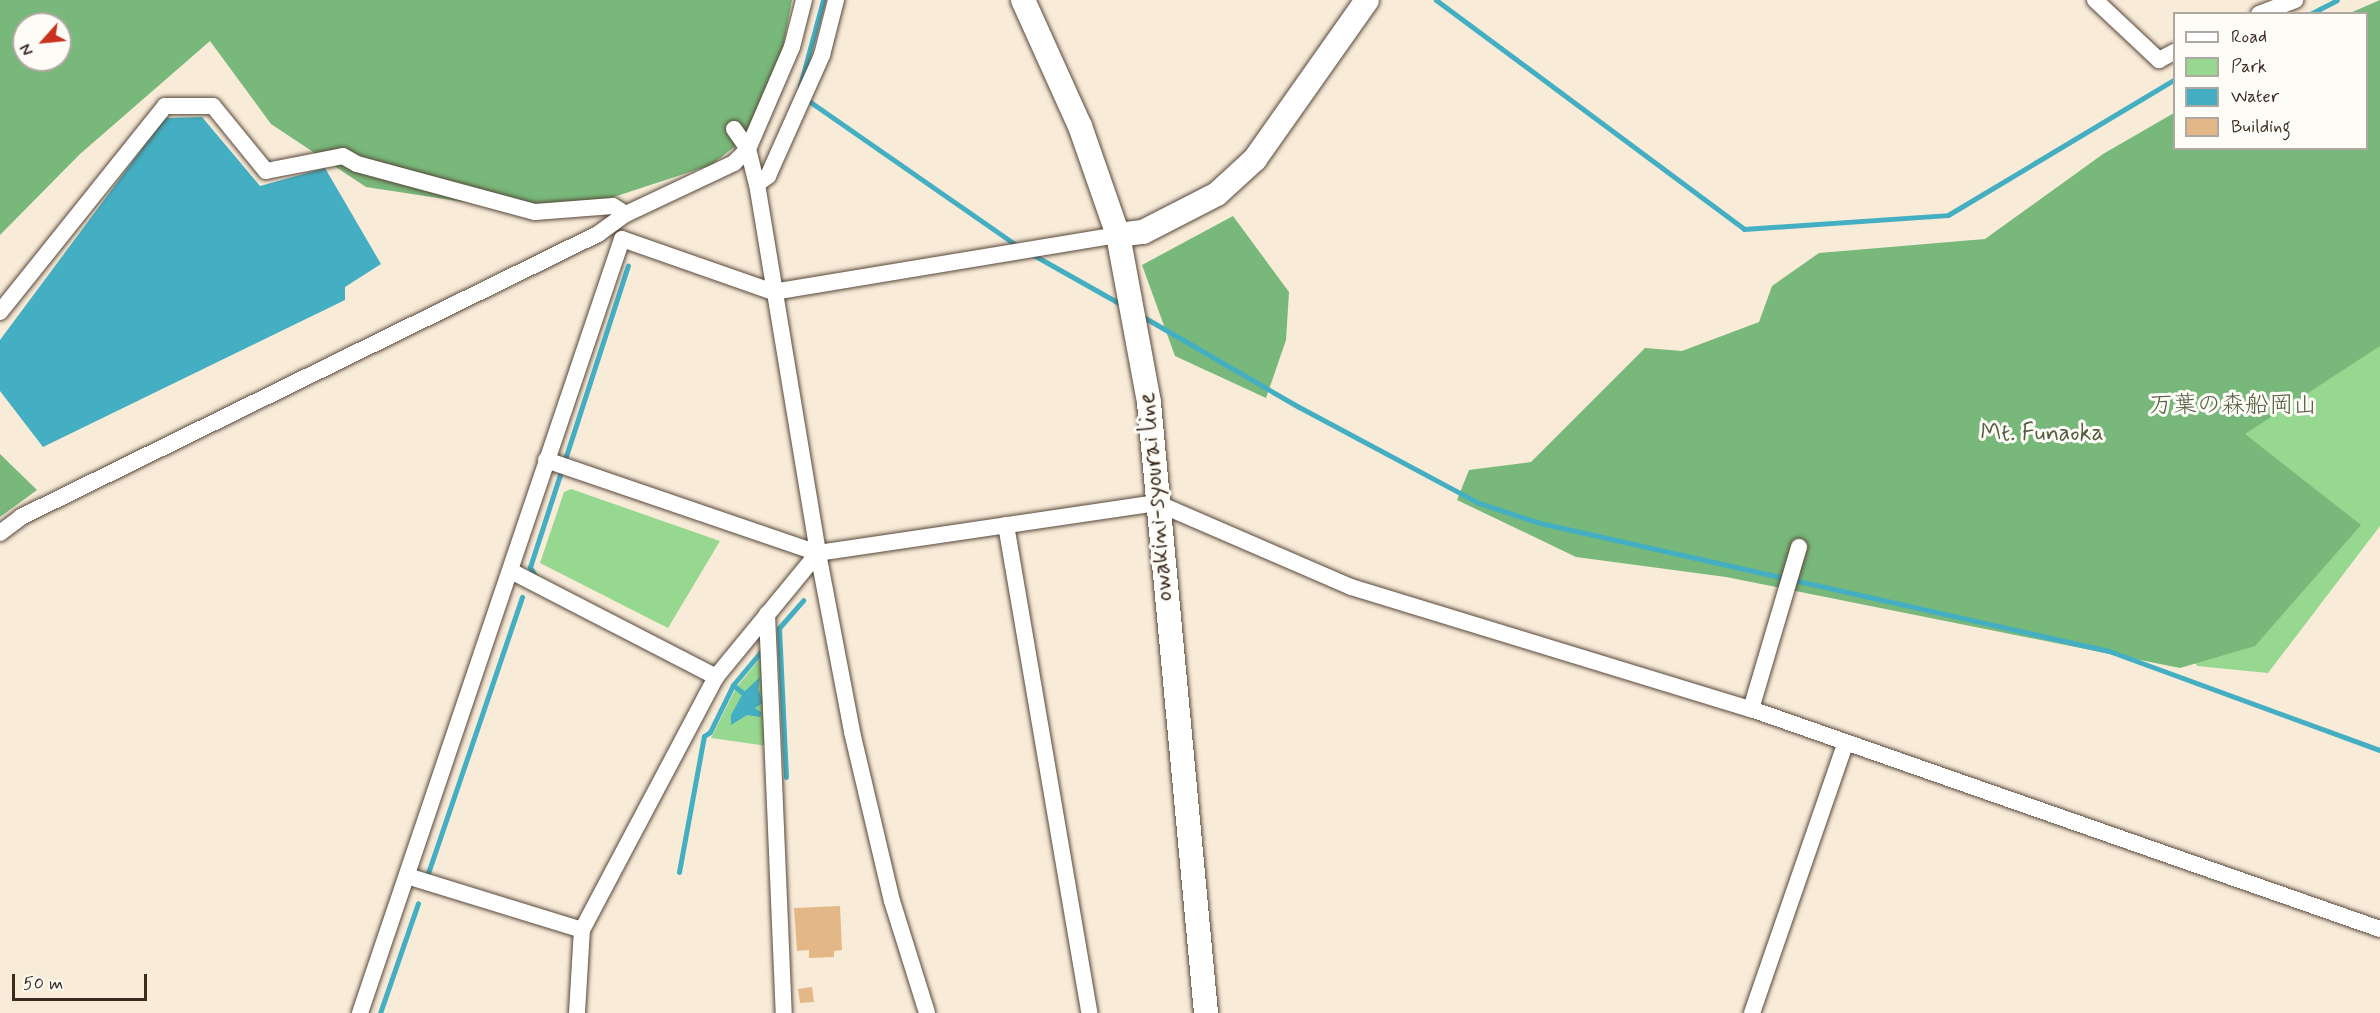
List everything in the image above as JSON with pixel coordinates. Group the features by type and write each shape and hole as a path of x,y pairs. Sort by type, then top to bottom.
{"main road":[{"name":"owakini-syourai line","path":"1023,0 1080,126 1118,234 1149,403 1206,1013"},
{"path":"1118,234 1143,232 1217,194 1255,159 1367,0"}],"street":[{"path":"0,533 21,516 598,234 626,214 698,183 734,163 748,149 792,47 804,0"},
{"path":"757,184 768,176 822,56 836,0"},
{"path":"2095,0 2159,60 2173,53"},
{"path":"2264,12 2295,0"},
{"path":"0,312 165,106 213,106 266,171 343,156 357,165 535,212 613,206 626,214"},
{"path":"734,129 748,149 757,184 773,292 818,553 852,732 890,890 927,1013"},
{"path":"360,1013 622,239 626,214"},
{"path":"622,239 773,292 1118,234"},
{"path":"546,460 818,553 1157,503 1351,587 1751,710 2380,929"},
{"path":"1006,525 1089,1013"},
{"path":"1751,710 1799,547"},
{"path":"577,1013 582,930 716,677 818,553"},
{"path":"511,571 716,677"},
{"path":"767,614 784,1013"},
{"path":"1752,1013 1845,744"},
{"path":"407,876 582,930"}],"green space":[{"path":"0,0 792,0 769,120 711,165 556,216 366,187 271,124 210,41 80,154 0,235"},
{"name":"Mt. Funaoka","path":"2380,0 2380,346 2245,434 2361,525 2255,646 2180,668 1726,577 1576,557 1457,500 1469,470 1531,462 1645,348 1682,351 1759,322 1772,286 1819,253 1985,239 2103,154 2173,114 2173,150 2368,150 2368,12 2352,12"},
{"name":"万葉の森船岡山","path":"2380,138 2380,526 2268,673 2197,666 2124,530 2365,150 2368,150 2368,147"},
{"path":"1233,216 1289,292 1286,340 1266,398 1175,356 1142,265"},
{"path":"0,454 37,490 0,517"},
{"path":"571,489 720,541 668,628 540,563 564,492"},
{"path":"766,651 768,746 711,738 736,688"}],"water":[{"path":"202,117 260,186 325,168 381,264 345,287 345,300 43,447 0,391 0,340 165,118"},
{"path":"760,677 758,689 763,703 755,708 762,713 760,717 747,715 731,725 731,715 743,693"}],"building":[{"path":"840,906 842,950 834,951 834,957 809,958 809,950 797,951 794,908"},
{"path":"812,987 814,1002 800,1003 798,989"}],"waterway":[{"path":"801,91 800,86 823,0"},
{"path":"1436,0 1744,229 1948,215 2173,81"},
{"path":"2314,12 2337,0"},
{"path":"806,99 1019,247"},
{"path":"1030,253 1124,306"},
{"path":"537,579 530,567 628,266"},
{"path":"1140,315 1299,407 1479,503 1540,523 2109,651 2380,750"},
{"path":"426,879 522,597"},
{"path":"786,777 779,628 803,600"},
{"path":"679,872 704,736 710,732 733,685 764,648"},
{"path":"733,685 743,693"},
{"path":"380,1013 418,903"}]}
